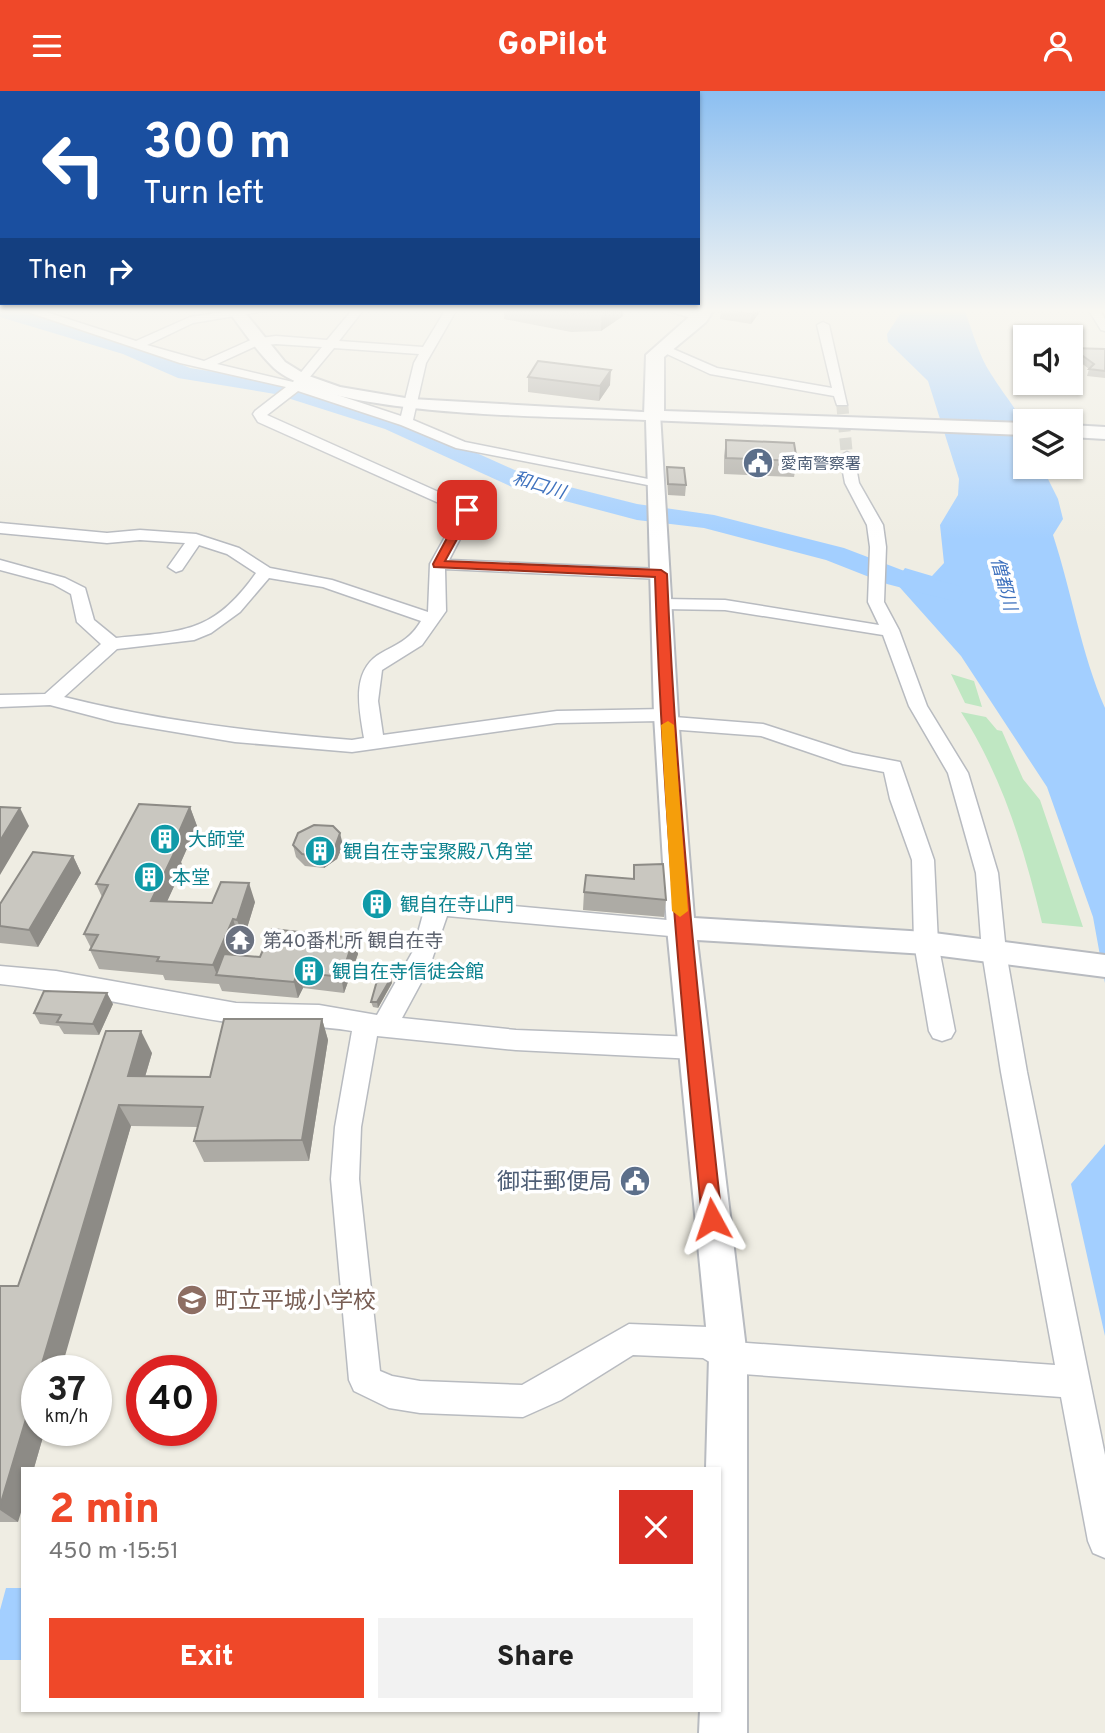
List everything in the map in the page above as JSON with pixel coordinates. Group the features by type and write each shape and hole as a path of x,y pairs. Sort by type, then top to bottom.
{"main road":[{"path":"653,386 654,416 1013,429"},
{"path":"1083,432 1105,433"}],"street":[{"path":"288,386 407,422 461,445 658,485"},
{"path":"407,422 415,386"},
{"path":"785,386 841,397 838,386"},
{"path":"375,742 368,700 372,670 379,662 411,646 423,636 429,618 438,611 438,564 467,510 416,484 357,464 263,419 260,414 293,387 338,391 411,404 654,416 667,719 681,928 728,1357 723,1733"},
{"path":"848,456 852,483 875,525 878,547 876,602 890,630 918,706 958,773 973,817 987,873 1073,1382 1105,1541"},
{"path":"0,528 107,538 140,535 196,539 233,551 265,572 326,583 429,618"},
{"path":"176,567 196,539"},
{"path":"438,564 661,574"},
{"path":"0,565 59,581 79,592 86,622 112,644"},
{"path":"50,699 112,644 194,635 247,600 265,572"},
{"path":"662,604 725,605 869,630 890,630"},
{"path":"0,701 50,699 115,716 235,736 299,744 352,746 557,717 667,719 763,730 850,759 894,767 900,799 922,860 926,943 942,1031"},
{"path":"1073,1382 728,1357 708,1343 629,1339 550,1389 523,1401 420,1397 389,1392 365,1380 345,1179 348,1126 363,1034 397,1009 437,927 436,907 681,928 926,943 1105,966"},
{"path":"0,975 56,979 236,1013 319,1015 378,1025 516,1040 695,1048"}],"green space":[{"path":"951,674 974,681 982,707 965,703"},
{"path":"961,712 986,717 997,730 1002,731 1023,779 1040,800 1083,927 1042,923 1010,814 989,762"}],"water":[{"name":"僧都川","path":"929,386 999,386 1015,409 1013,479 1048,479 1058,499 1063,519 1053,535 1089,666 1105,708 1105,983 1093,917 1047,787 961,656 895,582 905,568 932,576 944,563 940,525 958,495 959,479"},
{"path":"1105,1144 1105,1336 1071,1184"},
{"path":"6,1588 21,1588 21,1660 0,1660 0,1610"}],"building":[{"path":"726,440 794,443 797,461 726,458"},
{"path":"667,467 684,468 686,485 668,484"},
{"path":"139,804 190,807 172,848 176,849 151,901 212,903 221,882 249,883 237,920 233,919 213,965 157,961 159,957 90,950 98,935 84,934 108,885 96,884"},
{"path":"0,807 20,808 0,841"},
{"path":"314,825 333,826 340,833 335,847 321,856 302,854 293,845 298,833"},
{"path":"33,852 73,856 29,930 0,926 0,904"},
{"path":"663,864 666,900 584,892 586,875 634,879 634,865"},
{"path":"272,929 354,938 341,977 298,972 294,982 216,975 224,954 260,957"},
{"path":"378,977 391,978 377,1002 371,1002"},
{"path":"44,991 107,993 93,1024 57,1022 61,1015 34,1013"},
{"path":"224,1019 322,1019 302,1140 194,1141 203,1107 119,1105 44,1355 21,1355 21,1436 0,1506 0,1286 18,1286 106,1031 141,1031 128,1076 210,1077"}],"waterway":[{"name":"和口川","path":"262,386 278,388 393,424 521,482 637,512 705,520 835,554 897,578 949,592"}],"tunnel":[{"path":"842,402 847,456"}],"slow traffic":[{"path":"668,725 680,911"}],"place":[{"name":"愛南警察署","path":"758,463"},
{"name":"大師堂","path":"165,839"},
{"name":"観自在寺宝聚殿八角堂","path":"320,851"},
{"name":"本堂","path":"149,877"},
{"name":"観自在寺山門","path":"377,904"},
{"name":"第40番札所 観自在寺","path":"240,940"},
{"name":"観自在寺信徒会館","path":"309,971"},
{"name":"御荘郵便局","path":"635,1181"},
{"name":"町立平城小学校","path":"192,1300"}],"route":[{"path":"467,510 468,513 438,564 661,574 666,715 681,928 712,1219"}]}
